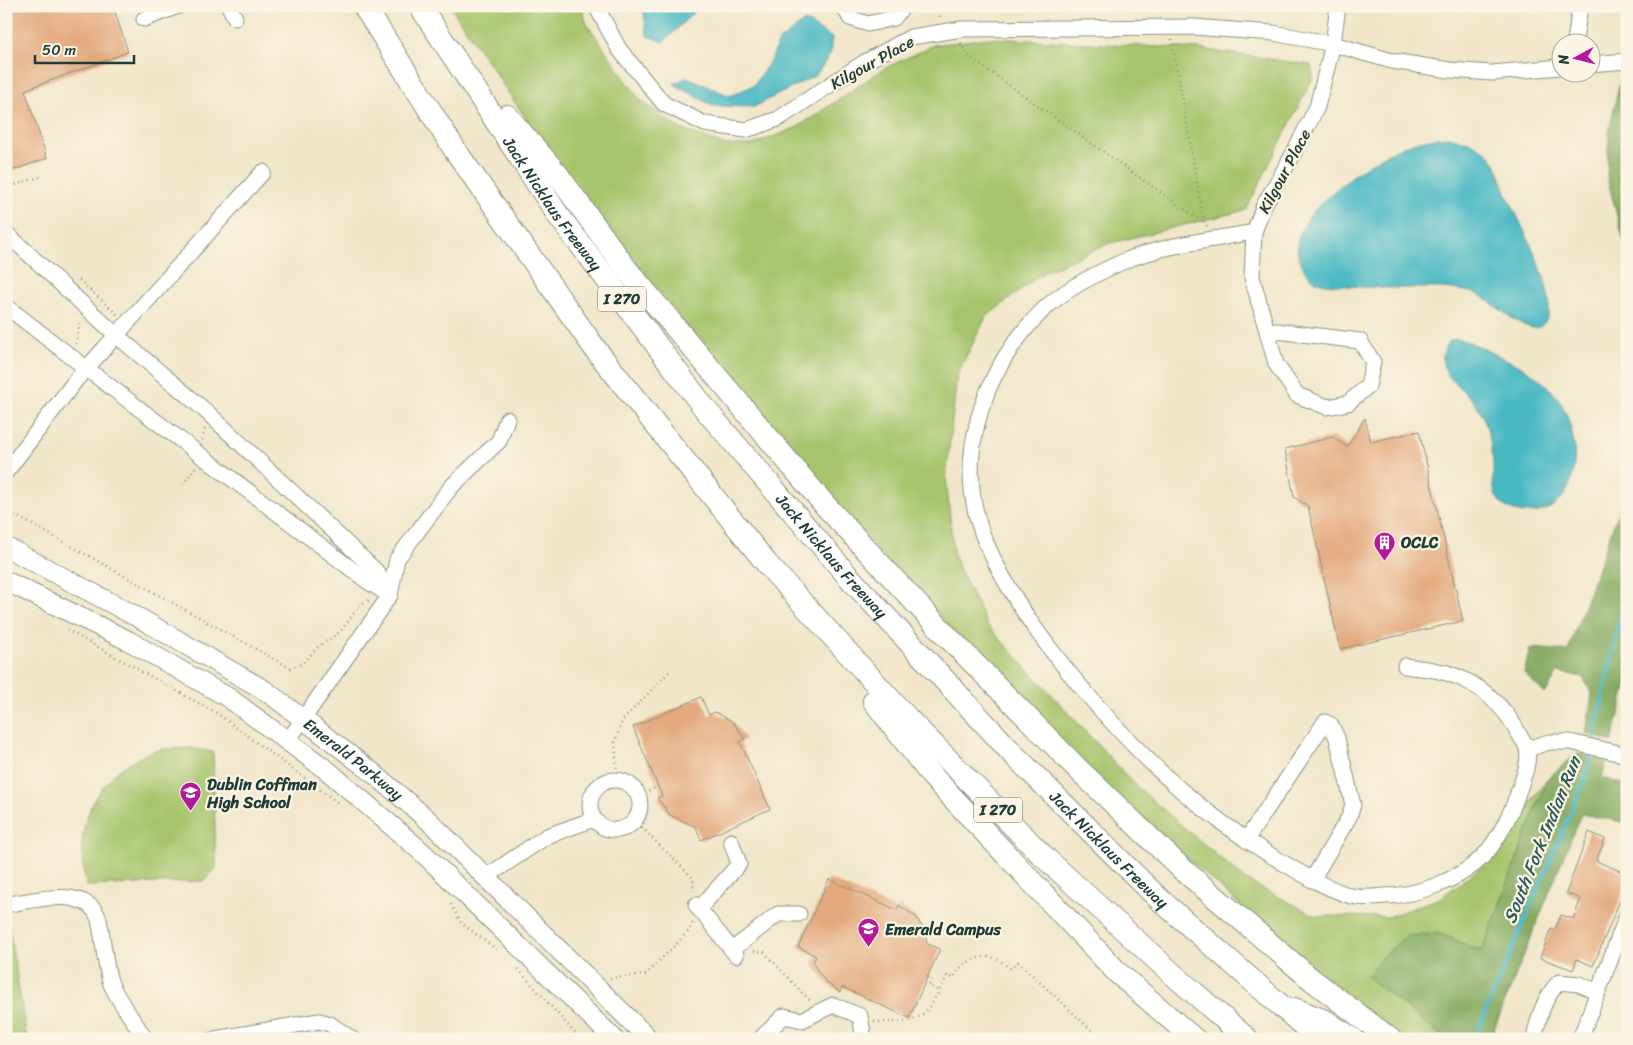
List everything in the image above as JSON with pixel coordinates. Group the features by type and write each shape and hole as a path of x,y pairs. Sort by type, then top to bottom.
{"highway":[{"name":"I 270","path":"364,6 455,150 596,350 767,564 908,718 1042,855 1247,1039"},
{"name":"Jack Nicklaus Freeway","path":"420,6 558,215 706,410 847,575 1014,756 1158,898 1319,1039"},
{"path":"457,63 557,174 627,270 824,504 943,632 1080,771 1182,868 1312,979 1390,1039"},
{"path":"767,564 932,776 1118,973 1194,1039"},
{"path":"1274,1001 1325,1021 1353,1039"}],"main road":[{"name":"Emerald Parkway","path":"6,548 141,619 266,692 303,719 372,772 428,820 649,1039"},
{"name":"Emerald Parkway","path":"6,581 129,641 229,698 328,771 422,852 614,1039"}],"street":[{"path":"144,19 178,6"},
{"name":"Kilgour Place","path":"596,6 619,50 664,104 705,124 746,130 778,119 863,63 910,37 955,30 1170,27 1273,33 1333,44 1392,61 1449,70 1492,74 1550,68"},
{"path":"844,6 850,18 868,24 894,18 899,11"},
{"name":"Kilgour Place","path":"1268,330 1360,341 1373,362 1368,386 1348,403 1326,408 1297,395 1276,364 1252,276 1254,232 1264,205 1292,158 1317,107 1333,44 1338,6"},
{"path":"1576,32 1580,6"},
{"path":"899,11 910,37"},
{"path":"1600,63 1627,61"},
{"path":"6,472 86,369 263,172"},
{"path":"1254,232 1214,239 1126,260 1080,283 1044,309 1007,352 988,386 973,442 971,469 973,495 985,542 1020,608 1080,687 1140,754 1213,818 1312,880 1353,897 1398,896 1450,881 1486,853 1514,808 1526,768 1527,749 1512,719 1490,694 1448,673 1405,666"},
{"path":"6,233 116,334 208,413 376,572 390,595"},
{"path":"6,306 86,369 367,581 390,595"},
{"path":"287,742 390,595 397,559 451,487 499,441 507,419"},
{"path":"1246,840 1325,722 1331,725 1353,805 1349,817 1312,880"},
{"path":"1527,749 1549,742 1570,742 1624,755"},
{"path":"486,877 547,836 594,819"},
{"path":"731,841 739,864 696,902 740,952 778,914 799,914"},
{"path":"6,905 59,897 75,899 92,908 98,918 111,983 145,1039"},
{"path":"1580,1039 1627,916"},
{"path":"1534,1039 1537,1022 1550,991 1559,982 1579,984 1598,992"},
{"path":"760,1039 784,1016 802,1020 833,1005 860,1016 864,1039"},
{"path":"215,1039 319,1021 330,1024 352,1039"}],"path":[{"path":"937,6 941,19 952,25 968,56 1204,222"},
{"path":"1166,6 1204,222 1214,239"},
{"path":"6,188 39,177 42,180"},
{"path":"73,359 87,287"},
{"path":"6,510 290,668 302,664 318,647 340,632 360,605 368,600 390,595"},
{"path":"65,629 218,714 343,806"},
{"path":"606,979 645,975 689,931 696,902 693,878 642,828 647,805 644,793 639,786 621,775 616,768 617,732 622,721 669,672"},
{"path":"644,793 658,786"},
{"path":"450,901 461,923 508,958"},
{"path":"740,952 764,952 810,1001 815,999"},
{"path":"870,1017 872,1022 895,1023 913,1020 931,1006 947,976 954,978 963,967 977,958 996,958 1010,968 1018,962 1101,1039"},
{"path":"514,965 580,1039"},
{"path":"928,978 932,980 929,986 939,991"},
{"path":"1625,1039 1627,1034"}],"green space":[{"path":"450,6 581,6 587,24 640,100 679,128 723,145 752,145 798,127 885,68 934,45 989,38 1200,49 1311,65 1313,78 1246,210 1110,243 1044,272 986,317 957,375 946,477 954,557 987,625 1138,788 1247,881 1316,916 1388,917 1440,898 1488,862 1547,779 1482,951 1437,933 1367,977 1446,1039 1405,1039 1371,1015 1279,940 1082,764 888,563 740,394 543,144"},
{"path":"1622,72 1627,72 1627,253 1607,178 1609,131"},
{"path":"1627,488 1627,684 1612,742 1586,733 1592,695 1583,677 1558,672 1545,694 1524,673 1530,648 1568,651"},
{"path":"191,748 213,752 216,868 204,881 87,886 82,844 85,825 91,807 101,790 113,775 130,763 153,751"},
{"path":"1577,753 1607,761 1602,778 1627,785 1627,823 1581,814 1490,1039 1446,1039 1367,977 1382,957 1406,936 1437,933 1482,951 1547,779"},
{"path":"6,909 27,1039 6,1039"}],"water":[{"path":"643,6 700,6 664,42 647,36"},
{"path":"805,21 832,38 830,55 816,75 754,107 713,106 674,84 687,77 730,96 754,85 771,60 779,41"},
{"path":"1448,137 1476,145 1490,156 1495,164 1547,287 1549,311 1546,321 1539,327 1526,326 1508,316 1478,294 1444,288 1378,288 1324,284 1312,279 1302,266 1297,245 1302,228 1319,205 1332,193 1358,172 1385,155 1415,143"},
{"path":"1456,339 1474,344 1531,373 1556,396 1565,411 1571,428 1574,467 1570,485 1561,499 1547,509 1528,513 1517,512 1506,508 1495,494 1491,446 1484,419 1471,399 1447,374 1443,365 1443,354 1448,342"}],"building":[{"path":"6,6 113,6 128,52 25,90 47,158 6,173"},
{"name":"OCLC","path":"1365,418 1371,442 1419,431 1463,621 1340,649 1308,506 1294,497 1285,449 1333,437 1347,447"},
{"path":"701,697 709,715 715,712 733,722 745,739 740,742 770,809 701,840 696,827 670,815 657,798 662,796 633,727"},
{"path":"1589,832 1605,839 1596,861 1627,874 1627,883 1593,966 1577,959 1573,970 1540,958 1551,929 1555,930 1561,915 1573,919 1581,899 1566,893"},
{"name":"Emerald Campus","path":"829,879 897,910 899,905 916,917 924,930 927,944 940,949 909,1018 842,987 840,992 828,984 818,972 813,962 816,956 798,947"}],"waterway":[{"name":"South Fork Indian Run","path":"1593,743 1627,587"},
{"name":"South Fork Indian Run","path":"1474,1039 1586,777 1592,750"}],"place":[{"name":"OCLC","path":"1385,561"},
{"name":"Dublin Coffman High School","path":"191,812"},
{"name":"Emerald Campus","path":"869,948"}]}
